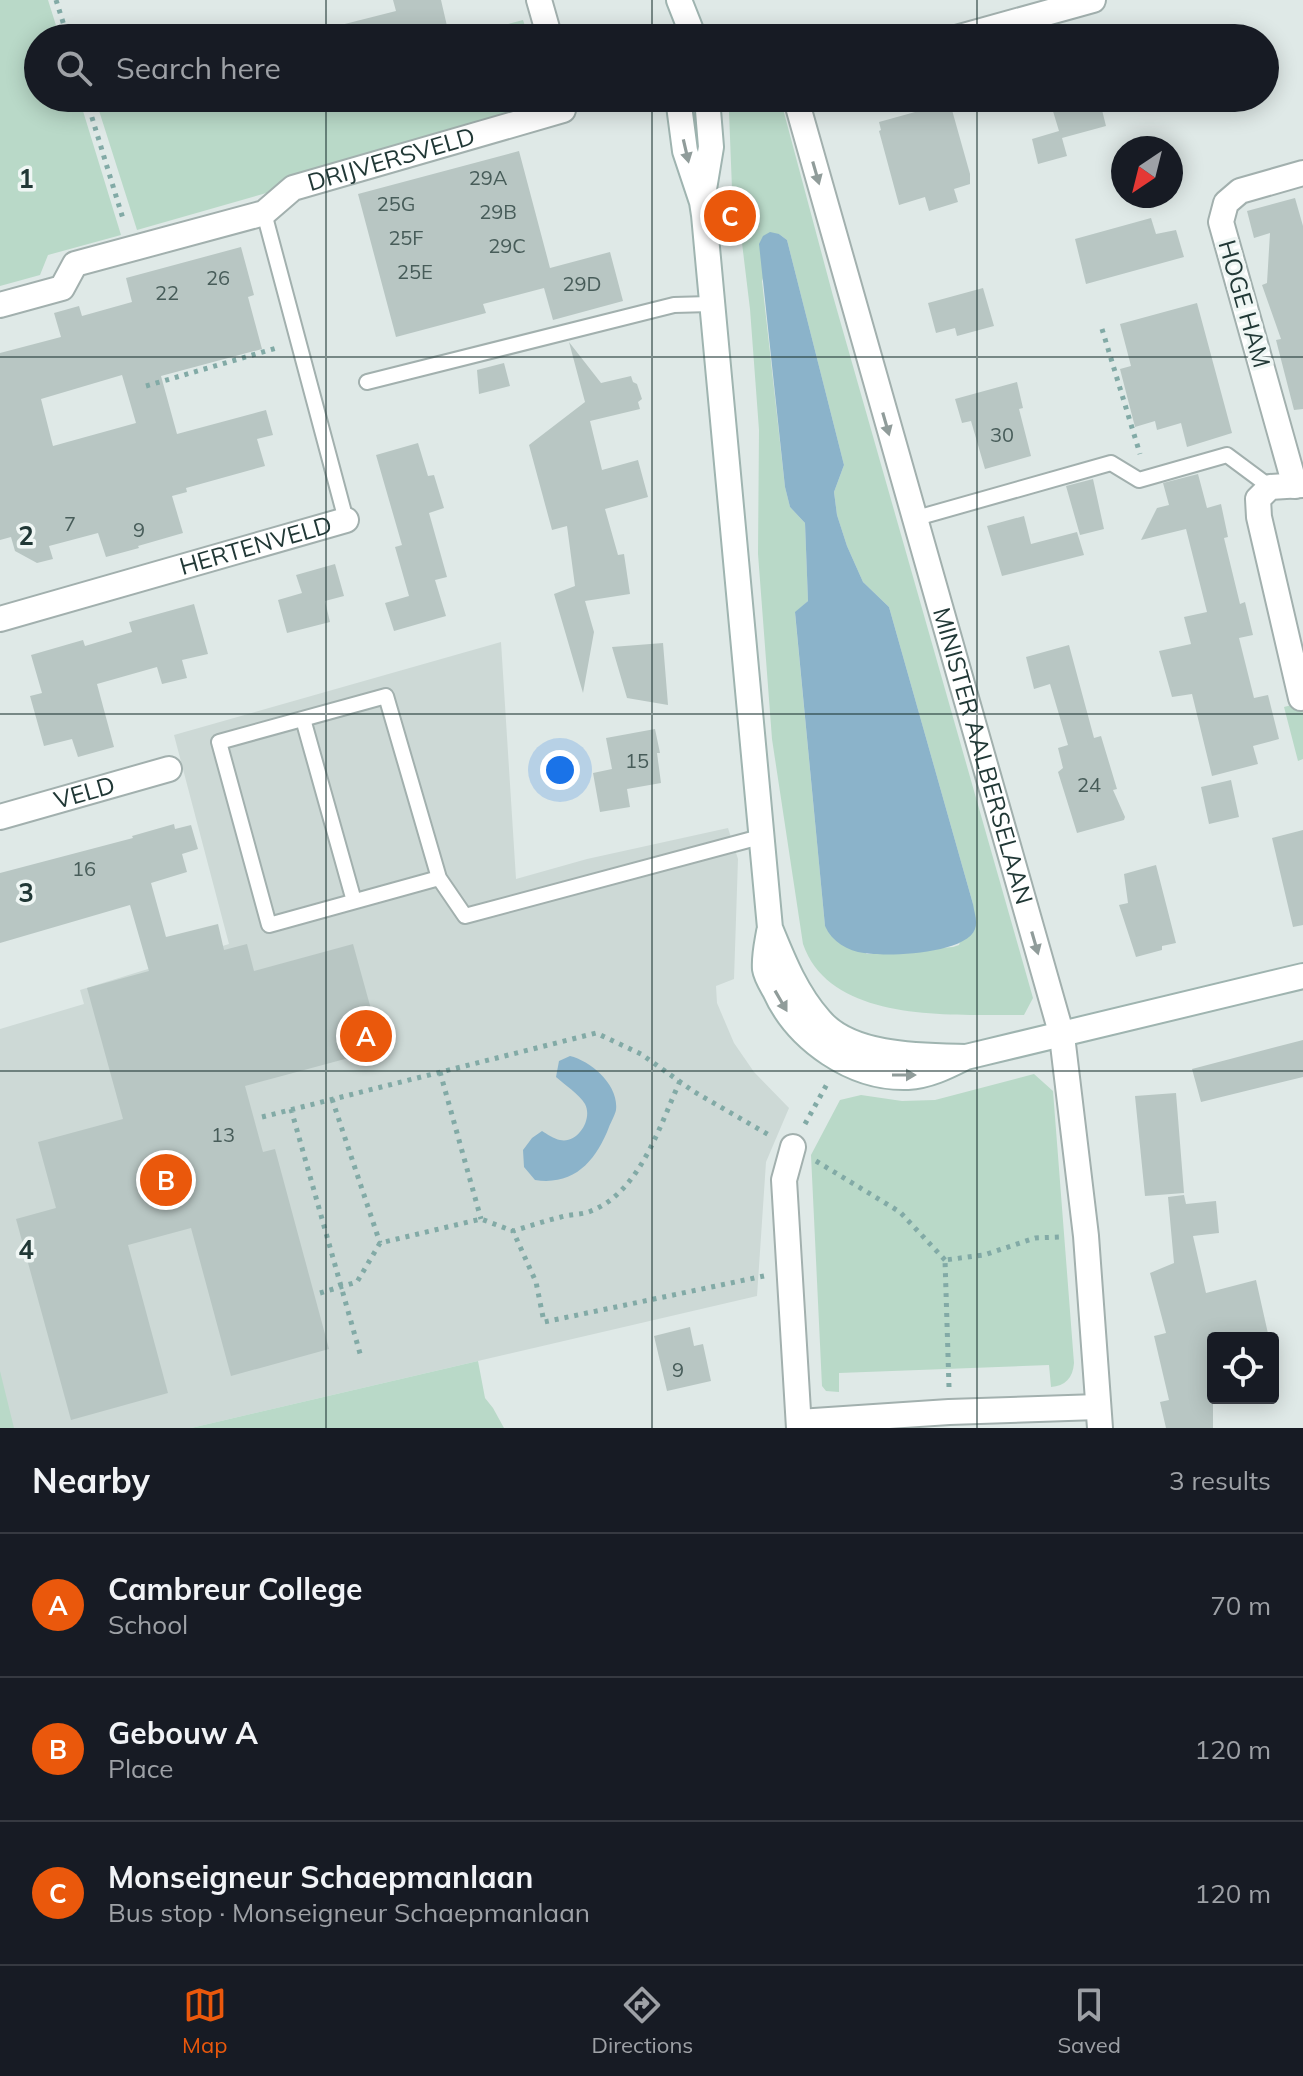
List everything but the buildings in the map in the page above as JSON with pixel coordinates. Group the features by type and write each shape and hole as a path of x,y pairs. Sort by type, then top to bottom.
{"street":[{"path":"539,0 546,24"},
{"path":"1006,24 1093,0"},
{"path":"677,24 679,2"},
{"path":"679,2 688,24"},
{"name":"DRIJVERSVELD","path":"0,305 62,288 75,264 264,213 293,188 556,112"},
{"path":"680,112 685,151 702,202"},
{"path":"708,112 711,147 702,202 770,928 788,973 821,1022 847,1051 966,1057 1303,976"},
{"name":"MINISTER AALBERSELAAN","path":"800,112 1062,1036 1086,1236 1099,1417"},
{"name":"HOGE HAM","path":"1270,487 1299,486 1221,222 1226,203 1240,191 1303,173"},
{"path":"1270,487 1258,499 1259,517 1301,698"},
{"name":"HERTENVELD","path":"0,619 346,520"},
{"name":"VELD","path":"0,817 169,769"},
{"path":"793,1147 784,1180 799,1425 949,1412 1099,1417"}],"lane":[{"name":"HERTENVELD","path":"264,213 346,520"},
{"path":"367,382 674,305 710,304"},
{"path":"913,519 1111,463 1139,480 1227,455 1270,487"},
{"path":"439,878 269,925 219,742 386,696 439,878 465,916 760,837"},
{"path":"303,719 354,901"}],"path":[{"path":"56,0 64,24"},
{"path":"90,112 134,249"},
{"path":"1102,329 1147,478"},
{"path":"146,386 298,342"},
{"path":"262,1117 596,1033 641,1054 750,1126 793,1147 900,1212 945,1260 949,1412"},
{"path":"440,1072 481,1219"},
{"path":"320,1293 357,1282 380,1243 481,1219 513,1231 591,1211 613,1197 638,1167 680,1081"},
{"path":"332,1099 380,1243"},
{"path":"291,1109 361,1357"},
{"path":"513,1231 536,1282 544,1322 789,1271"},
{"path":"945,1260 984,1255 1035,1238 1086,1236"}],"shaded area":[{"path":"501,642 516,879 587,859 728,828 738,859 734,979 716,986 717,1003 734,1043 754,1072 789,1108 766,1162 757,1296 191,1428 0,1428 0,1029 84,1004 80,990 229,944 174,735"}],"green space":[{"path":"0,0 48,0 56,24 24,24 24,112 83,112 121,235 48,255 40,275 0,286"},
{"path":"99,112 522,112 283,179 277,190 137,230"},
{"path":"729,112 784,112 833,296 1033,998 1024,1015 932,1013 898,1010 867,1002 840,989 818,970 803,944 772,739 758,554 759,430 750,309 732,189","holes":["779,234 787,240 844,465 834,492 837,515 863,582 889,607 973,904 959,945 953,947 867,954 825,926 795,613 808,601 805,523 790,507 785,487 762,281"]},
{"path":"1303,702 1303,759 1298,761 1284,707"},
{"path":"1034,1074 1053,1091 1074,1363 1070,1377 1064,1383 1051,1387 1049,1365 839,1373 839,1392 826,1391 822,1386 811,1155 840,1100 861,1095 902,1101 935,1100"},
{"path":"478,1361 485,1398 504,1428 191,1428"},
{"path":"0,1371 14,1428 0,1428"}],"water":[{"path":"770,232 787,240 844,465 834,492 837,515 863,582 889,607 973,904 975,929 969,937 942,949 890,954 858,952 836,941 825,926 795,612 808,601 805,523 790,507 785,487 759,244 763,236"},
{"path":"570,1056 595,1069 608,1083 616,1101 615,1112 604,1139 582,1168 561,1179 535,1180 524,1167 523,1150 532,1138 542,1131 555,1139 573,1138 582,1129 587,1117 585,1104 556,1077 559,1061"}],"place":[{"name":"Monseigneur Schaepmanlaan","path":"730,216"},
{"name":"Cambreur College","path":"366,1036"},
{"name":"Gebouw A","path":"166,1180"}]}
